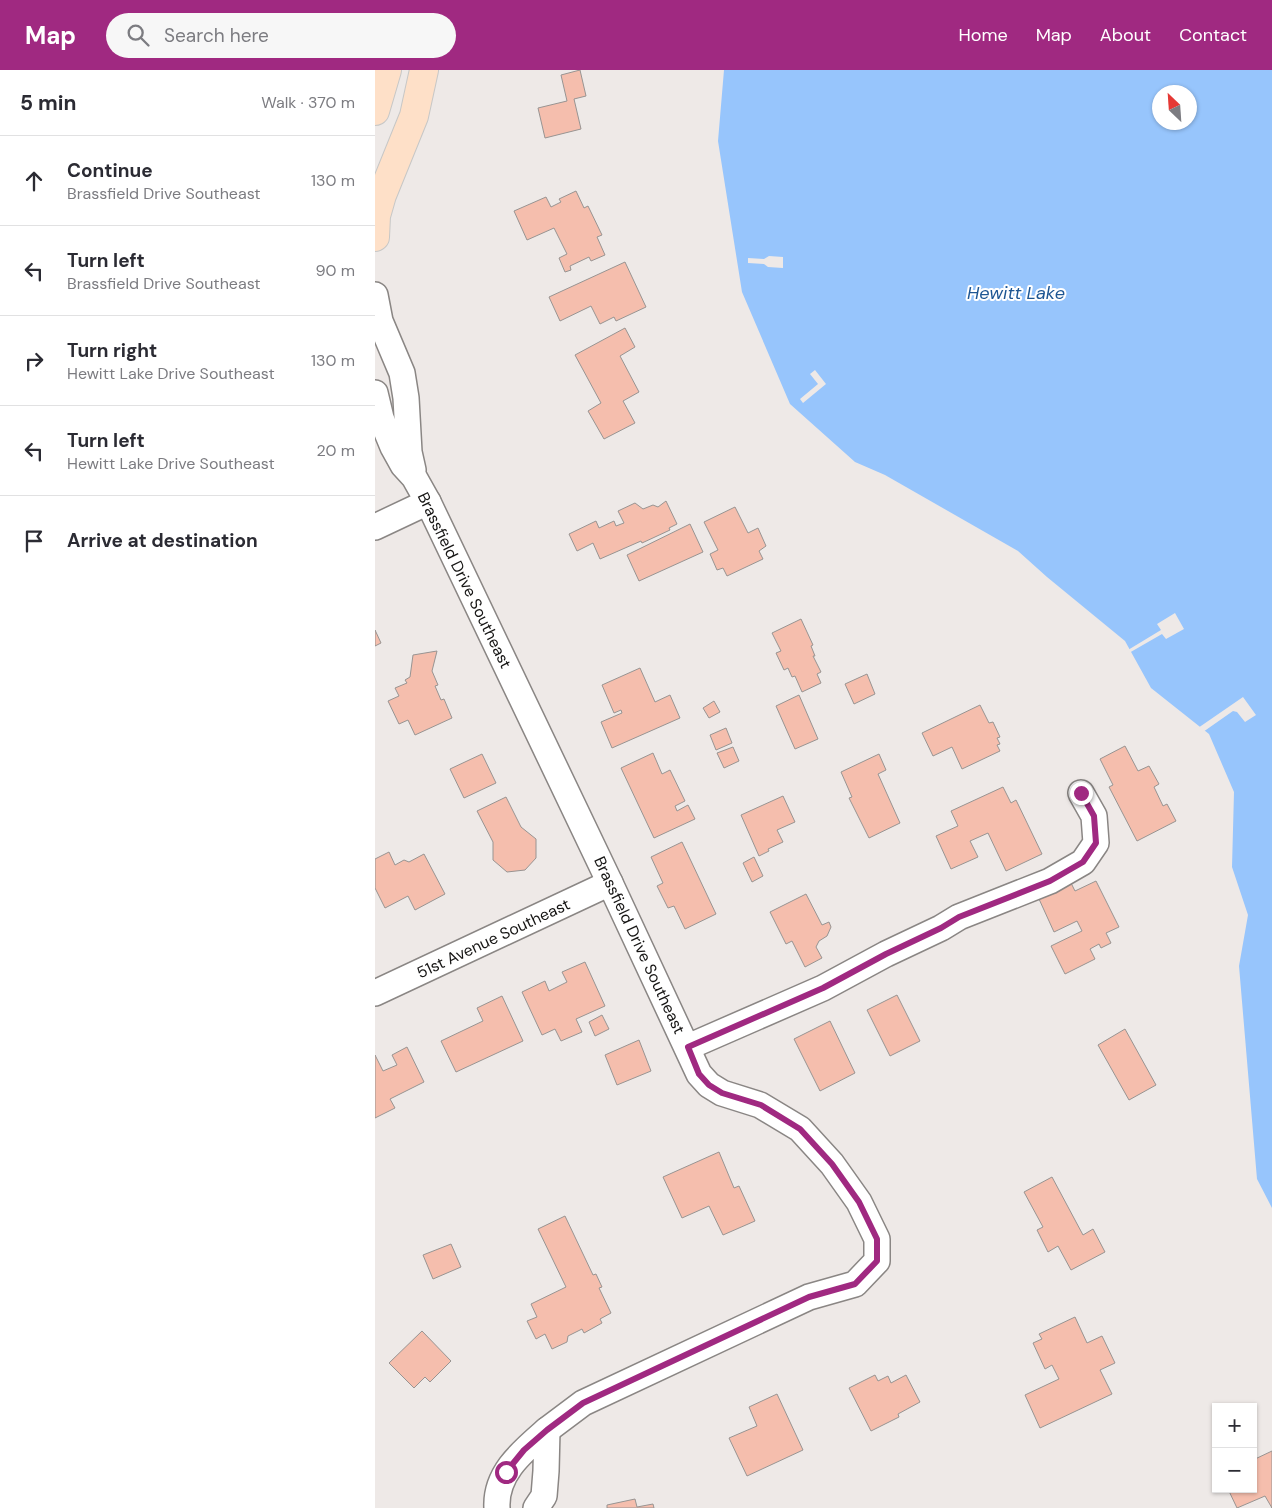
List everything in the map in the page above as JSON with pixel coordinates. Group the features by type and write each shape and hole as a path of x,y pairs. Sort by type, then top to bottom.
{"main road":[{"path":"375,111 387,70"},
{"path":"375,237 376,216 382,195 413,116 424,70"}],"street":[{"name":"Brassfield Drive Southeast","path":"375,295 380,321 402,373 406,398 409,452 414,477"},
{"name":"Brassfield Drive Southeast","path":"375,393 381,418 393,447 403,465 414,477 428,502 688,1047 699,1074 709,1085 722,1093 761,1105 800,1129 832,1164 859,1202 877,1239 877,1261 855,1284 809,1297 583,1403 524,1450 506,1472 496,1494 497,1508"},
{"path":"375,527 428,502"},
{"path":"688,1047 823,988 959,917 1050,881 1083,862 1096,843 1094,816 1081,793"},
{"name":"51st Avenue Southeast","path":"375,993 610,883"},
{"path":"536,1508 544,1496 547,1471 547,1430"}],"water":[{"name":"Hewitt Lake","path":"724,70 1272,70 1272,1208 1257,1179 1239,966 1248,915 1232,867 1234,792 1209,734 1151,688 1125,641 1018,551 885,475 855,462 790,404 742,292 718,141"}],"pier":[{"path":"769,256 783,257 783,268 748,263 748,258 764,259"},
{"path":"815,370 826,384 803,403 800,399 818,384 810,374"},
{"path":"1175,613 1184,629 1166,639 1162,634 1129,653 1128,650 1161,630 1157,624"},
{"path":"1243,697 1256,715 1245,722 1237,712 1233,711 1203,732 1198,728"}],"building":[{"path":"580,70 586,96 574,99 581,129 545,138 538,108 567,101 561,75"},
{"path":"576,191 584,208 588,206 602,235 597,237 605,255 591,261 589,257 570,266 571,270 565,272 559,258 567,254 554,228 527,240 514,211 546,197 551,207 561,202 559,199"},
{"path":"625,262 646,307 616,321 614,317 600,324 591,306 560,321 549,297"},
{"path":"625,328 635,347 620,356 639,392 623,401 635,423 604,439 588,411 601,403 575,355"},
{"path":"666,501 677,524 669,528 670,530 642,543 641,541 600,559 593,543 577,551 569,534 596,521 599,528 614,521 616,526 624,523 618,511 635,503 643,509 653,505 658,507"},
{"path":"735,507 748,533 758,528 766,546 759,551 763,559 727,576 723,568 717,570 710,554 718,550 704,522"},
{"path":"690,524 703,552 639,581 627,555"},
{"path":"801,619 813,645 811,646 815,656 813,656 821,672 817,674 821,683 802,692 795,676 792,677 788,668 784,670 776,653 781,651 772,633"},
{"path":"375,630 381,643 375,646"},
{"path":"437,651 432,671 438,685 435,686 441,700 444,699 452,718 415,735 408,720 399,724 388,701 399,696 395,688 407,683 405,680 410,677 413,655"},
{"path":"640,668 655,702 670,695 680,718 612,748 601,722 622,713 621,710 614,713 602,685"},
{"path":"867,674 875,694 854,704 845,684"},
{"path":"799,695 818,739 795,749 776,706"},
{"path":"714,701 720,712 709,718 703,708"},
{"path":"980,705 989,723 993,722 1000,737 997,738 1000,744 997,745 1000,751 962,769 952,747 933,756 922,733"},
{"path":"726,728 732,743 716,750 710,735"},
{"path":"1125,746 1138,771 1149,766 1159,784 1154,787 1163,806 1167,804 1176,821 1137,841 1109,787 1113,785 1100,759"},
{"path":"733,747 739,761 724,768 717,753"},
{"path":"653,753 662,774 670,770 685,801 675,806 677,811 688,805 695,819 654,838 621,768"},
{"path":"482,754 496,783 464,798 450,769"},
{"path":"879,754 886,770 878,774 900,823 869,838 849,798 852,797 841,772"},
{"path":"1003,787 1011,803 1016,800 1042,854 1006,871 988,833 970,841 978,857 951,869 936,836 958,826 951,811"},
{"path":"783,796 795,822 777,830 783,842 768,849 769,851 759,856 741,815"},
{"path":"506,797 521,827 536,839 536,858 525,870 507,872 493,860 493,842 477,811"},
{"path":"682,842 716,914 685,929 674,906 668,908 657,886 663,883 651,857"},
{"path":"389,852 395,865 404,860 409,862 424,854 445,894 415,910 408,896 385,908 375,888 375,859"},
{"path":"754,857 763,876 752,882 743,863"},
{"path":"1096,881 1119,927 1106,933 1111,943 1101,948 1099,944 1090,949 1095,959 1065,974 1051,946 1082,931 1077,921 1054,932 1039,899 1071,883 1075,891"},
{"path":"806,894 822,925 829,922 831,927 827,936 819,941 816,947 822,958 805,967 792,941 786,944 770,912"},
{"path":"585,962 605,1006 576,1019 582,1032 561,1041 555,1029 542,1035 522,992 545,981 549,991 567,982 562,972"},
{"path":"897,995 920,1041 890,1056 867,1010"},
{"path":"502,996 523,1041 456,1072 441,1041 483,1021 477,1008"},
{"path":"602,1015 609,1029 595,1036 589,1022"},
{"path":"830,1021 855,1073 820,1091 794,1039"},
{"path":"1125,1029 1156,1085 1129,1100 1098,1045"},
{"path":"639,1040 651,1071 617,1085 605,1055"},
{"path":"407,1047 424,1082 390,1099 395,1108 375,1118 375,1055 383,1071 397,1065 392,1055"},
{"path":"719,1152 734,1188 739,1186 755,1221 723,1235 709,1206 682,1218 663,1177"},
{"path":"1052,1177 1083,1235 1093,1229 1105,1252 1071,1270 1058,1246 1048,1252 1037,1230 1043,1227 1024,1192"},
{"path":"565,1216 593,1275 596,1274 602,1287 599,1288 611,1313 600,1319 602,1323 584,1333 582,1329 568,1336 567,1342 552,1349 545,1334 536,1339 527,1321 537,1317 531,1304 566,1287 538,1229"},
{"path":"451,1244 461,1267 433,1279 423,1255"},
{"path":"1075,1317 1087,1343 1102,1336 1115,1363 1100,1370 1112,1394 1040,1428 1025,1395 1059,1379 1052,1365 1045,1369 1033,1343 1042,1339 1039,1334"},
{"path":"422,1331 451,1361 430,1382 425,1377 414,1388 389,1363"},
{"path":"875,1375 878,1381 888,1376 891,1383 906,1375 920,1402 898,1414 899,1417 871,1431 849,1388"},
{"path":"777,1394 803,1450 747,1476 729,1438 757,1426 749,1407"},
{"path":"1272,1451 1272,1508 1265,1496 1237,1508 1230,1493 1257,1493 1257,1458"},
{"path":"635,1499 637,1507 653,1504 654,1508 607,1508 607,1505"}],"route":[{"path":"506,1472 524,1450 583,1403 809,1297 855,1284 877,1261 877,1239 859,1202 832,1164 800,1129 761,1105 722,1093 709,1085 699,1074 688,1047 823,988 959,917 1050,881 1083,862 1096,843 1094,816 1081,793"}]}
